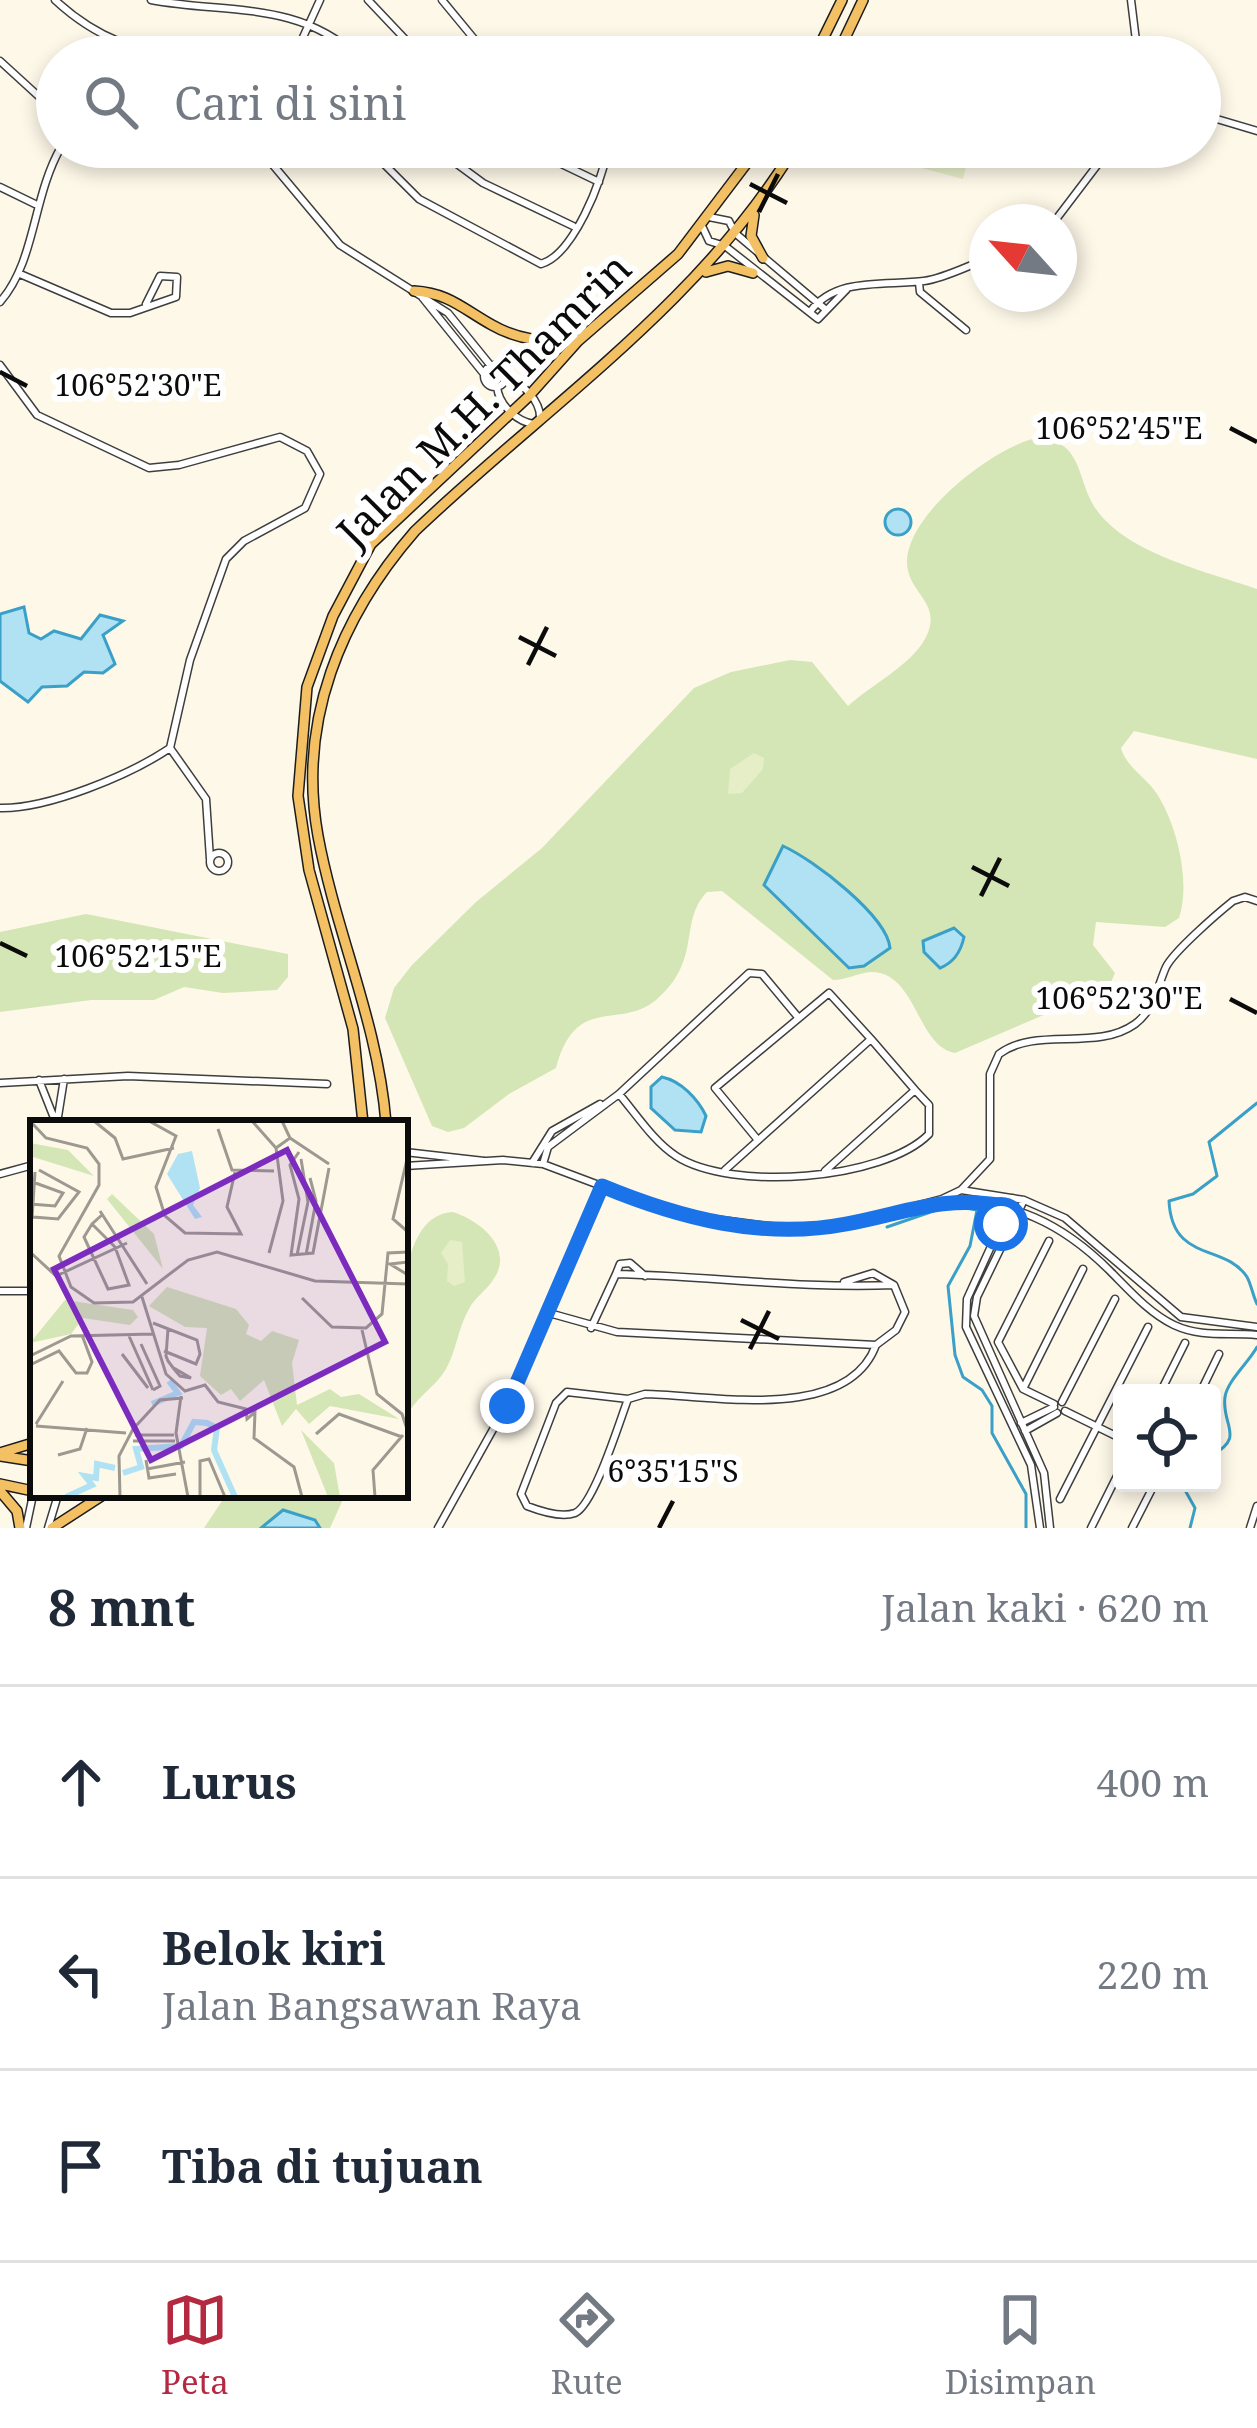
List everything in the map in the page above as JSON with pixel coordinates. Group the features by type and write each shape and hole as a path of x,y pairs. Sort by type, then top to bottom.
{"main road":[{"path":"824,36 842,0"},
{"path":"846,36 863,0"},
{"name":"Jalan M.H. Thamrin","path":"363,1120 353,1029 302,833 298,760 308,687 332,616 371,544 528,397 578,341 678,254 743,168"},
{"name":"Jalan M.H. Thamrin","path":"386,1120 375,1045 318,837 314,769 323,693 344,633 383,568 431,515 694,282 759,205 782,168"},
{"path":"759,205 752,236 763,258"},
{"path":"694,282 716,268 753,273"},
{"path":"418,293 455,298 510,334 578,341"},
{"path":"0,1455 30,1444"},
{"path":"0,1455 30,1460"},
{"path":"0,1487 30,1492"},
{"path":"0,1487 23,1528"},
{"path":"50,1528 98,1498"}],"street":[{"path":"55,0 106,36"},
{"path":"151,0 254,7 310,22 329,36"},
{"path":"304,36 320,0"},
{"path":"368,0 402,36"},
{"path":"442,0 472,36"},
{"path":"1131,0 1135,36"},
{"path":"0,61 36,94"},
{"path":"1221,120 1257,131"},
{"path":"0,302 20,274 35,204 51,168"},
{"path":"275,168 340,245 448,313 491,366 504,368 506,378"},
{"path":"388,168 419,200 536,263 559,256 602,168"},
{"path":"463,168 483,183 573,226"},
{"path":"569,168 598,182"},
{"path":"1068,204 1095,168"},
{"path":"0,187 35,204"},
{"path":"826,310 735,233 729,221 706,221 709,242 725,246 753,273 818,319 847,289"},
{"path":"810,312 816,302 847,289 919,281 969,265"},
{"path":"20,274 111,313 130,313 176,297 177,277 160,276 146,304"},
{"path":"919,281 920,292 966,330"},
{"path":"418,293 484,374 487,384 497,387"},
{"path":"463,350 474,341"},
{"path":"0,364 37,415 138,465 179,465 280,437 316,460 318,486 304,508 244,541 226,559 190,660 170,748 206,799 210,860"},
{"path":"484,374 491,366"},
{"path":"497,387 501,403 514,410 518,420 537,421 539,407 520,384 506,378"},
{"path":"497,387 506,378"},
{"path":"0,808 58,796 130,770 170,748"},
{"path":"408,1152 543,1164 676,1214 770,1228 843,1225 942,1199 961,1190 990,1159 990,1075 999,1054 1033,1042 1098,1036 1132,1026 1152,1003 1172,959 1233,901 1245,896 1257,902"},
{"path":"532,1162 541,1143 563,1124 619,1094 749,973 762,974 797,1016"},
{"path":"619,1094 674,1155 724,1172 782,1177 880,1161 925,1139 932,1111 830,993 715,1088 757,1139"},
{"path":"724,1172 871,1040"},
{"path":"57,1120 64,1079"},
{"path":"0,1083 64,1079 327,1084"},
{"path":"39,1080 56,1120"},
{"path":"825,1171 915,1090"},
{"path":"543,1164 548,1147 603,1103"},
{"path":"563,1124 568,1133"},
{"path":"408,1166 470,1166 484,1161"},
{"path":"0,1174 30,1166"},
{"path":"438,1528 498,1424 602,1186"},
{"path":"961,1190 1012,1202 1019,1210 1064,1230 1169,1322 1198,1334 1254,1332"},
{"path":"942,1199 1024,1200 1065,1218 1181,1317 1243,1326 1254,1332"},
{"path":"1024,1200 977,1297 976,1328 1037,1484 1040,1528"},
{"path":"1012,1202 967,1299 966,1327 1049,1492 1050,1528"},
{"path":"1004,1220 1013,1226"},
{"path":"1049,1241 998,1342 1023,1389 1113,1435"},
{"path":"986,1256 996,1261"},
{"path":"1023,1389 1083,1270"},
{"path":"591,1328 616,1274 894,1285 905,1312 896,1330 876,1345 856,1372 803,1399 645,1394 628,1399 600,1392 560,1396 524,1480 524,1504 566,1514 583,1507 628,1399"},
{"path":"0,1291 30,1292"},
{"path":"1018,1429 1058,1408 1115,1299"},
{"path":"549,1313 591,1328 876,1345"},
{"path":"1060,1499 1148,1327"},
{"path":"1164,1384 1185,1343"},
{"path":"1204,1384 1219,1354"},
{"path":"1090,1528 1113,1483"},
{"path":"1132,1528 1150,1492"},
{"path":"23,1528 32,1498"},
{"path":"50,1528 57,1498"},
{"path":"1250,1528 1257,1506"}],"green space":[{"path":"922,168 966,168 963,179"},
{"path":"1042,437 1068,450 1095,508 1120,533 1176,562 1257,589 1257,759 1134,731 1121,748 1157,794 1171,821 1183,871 1179,918 1165,927 1096,922 1093,945 1115,973 1109,987 955,1053 932,1037 907,995 886,975 870,972 833,980 722,891 707,892 693,916 680,970 656,1000 642,1009 586,1022 564,1045 556,1068 509,1094 464,1128 448,1132 432,1126 385,1018 394,988 412,965 476,902 542,848 694,688 731,672 790,660 812,662 848,706 900,666 919,649 930,627 928,608 907,564 921,524 980,466"},
{"path":"754,753 764,758 763,769 742,793 728,794 730,769"},
{"path":"86,914 288,954 288,977 277,990 223,993 184,987 154,1000 91,1000 0,1012 0,932"},
{"path":"453,1212 484,1229 497,1247 499,1269 469,1309 446,1369 408,1414 408,1266 417,1239 431,1220"},
{"path":"450,1240 462,1242 465,1282 454,1286 447,1281 448,1264 441,1253"},
{"path":"224,1498 344,1498 330,1528 204,1528"}],"water":[{"path":"898,509 911,522 898,535 885,522"},
{"path":"24,607 29,633 41,639 54,631 81,639 100,615 123,621 103,635 115,664 103,673 84,672 67,686 42,687 28,702 0,681 0,614"},
{"path":"783,846 830,876 863,905 890,948 864,966 849,968 764,885"},
{"path":"954,928 963,942 953,960 940,968 924,952 923,941"},
{"path":"662,1077 682,1087 698,1103 706,1116 701,1132 675,1130 651,1108 651,1087"},
{"path":"283,1510 315,1520 320,1528 261,1528"}],"waterway":[{"path":"1257,1103 1209,1142 1217,1176 1193,1194 1169,1201 1179,1234 1237,1267 1247,1277 1257,1304"},
{"path":"887,1227 951,1205 977,1210 970,1246 948,1286 955,1355 963,1377 982,1390 992,1406 992,1433 1026,1494 1026,1528"},
{"path":"1221,1449 1230,1436 1227,1391 1257,1347"},
{"path":"1186,1492 1195,1508 1190,1528"}],"route":[{"path":"507,1406 602,1186 676,1214 748,1227 843,1225 942,1199 1010,1207 1001,1224"}]}
